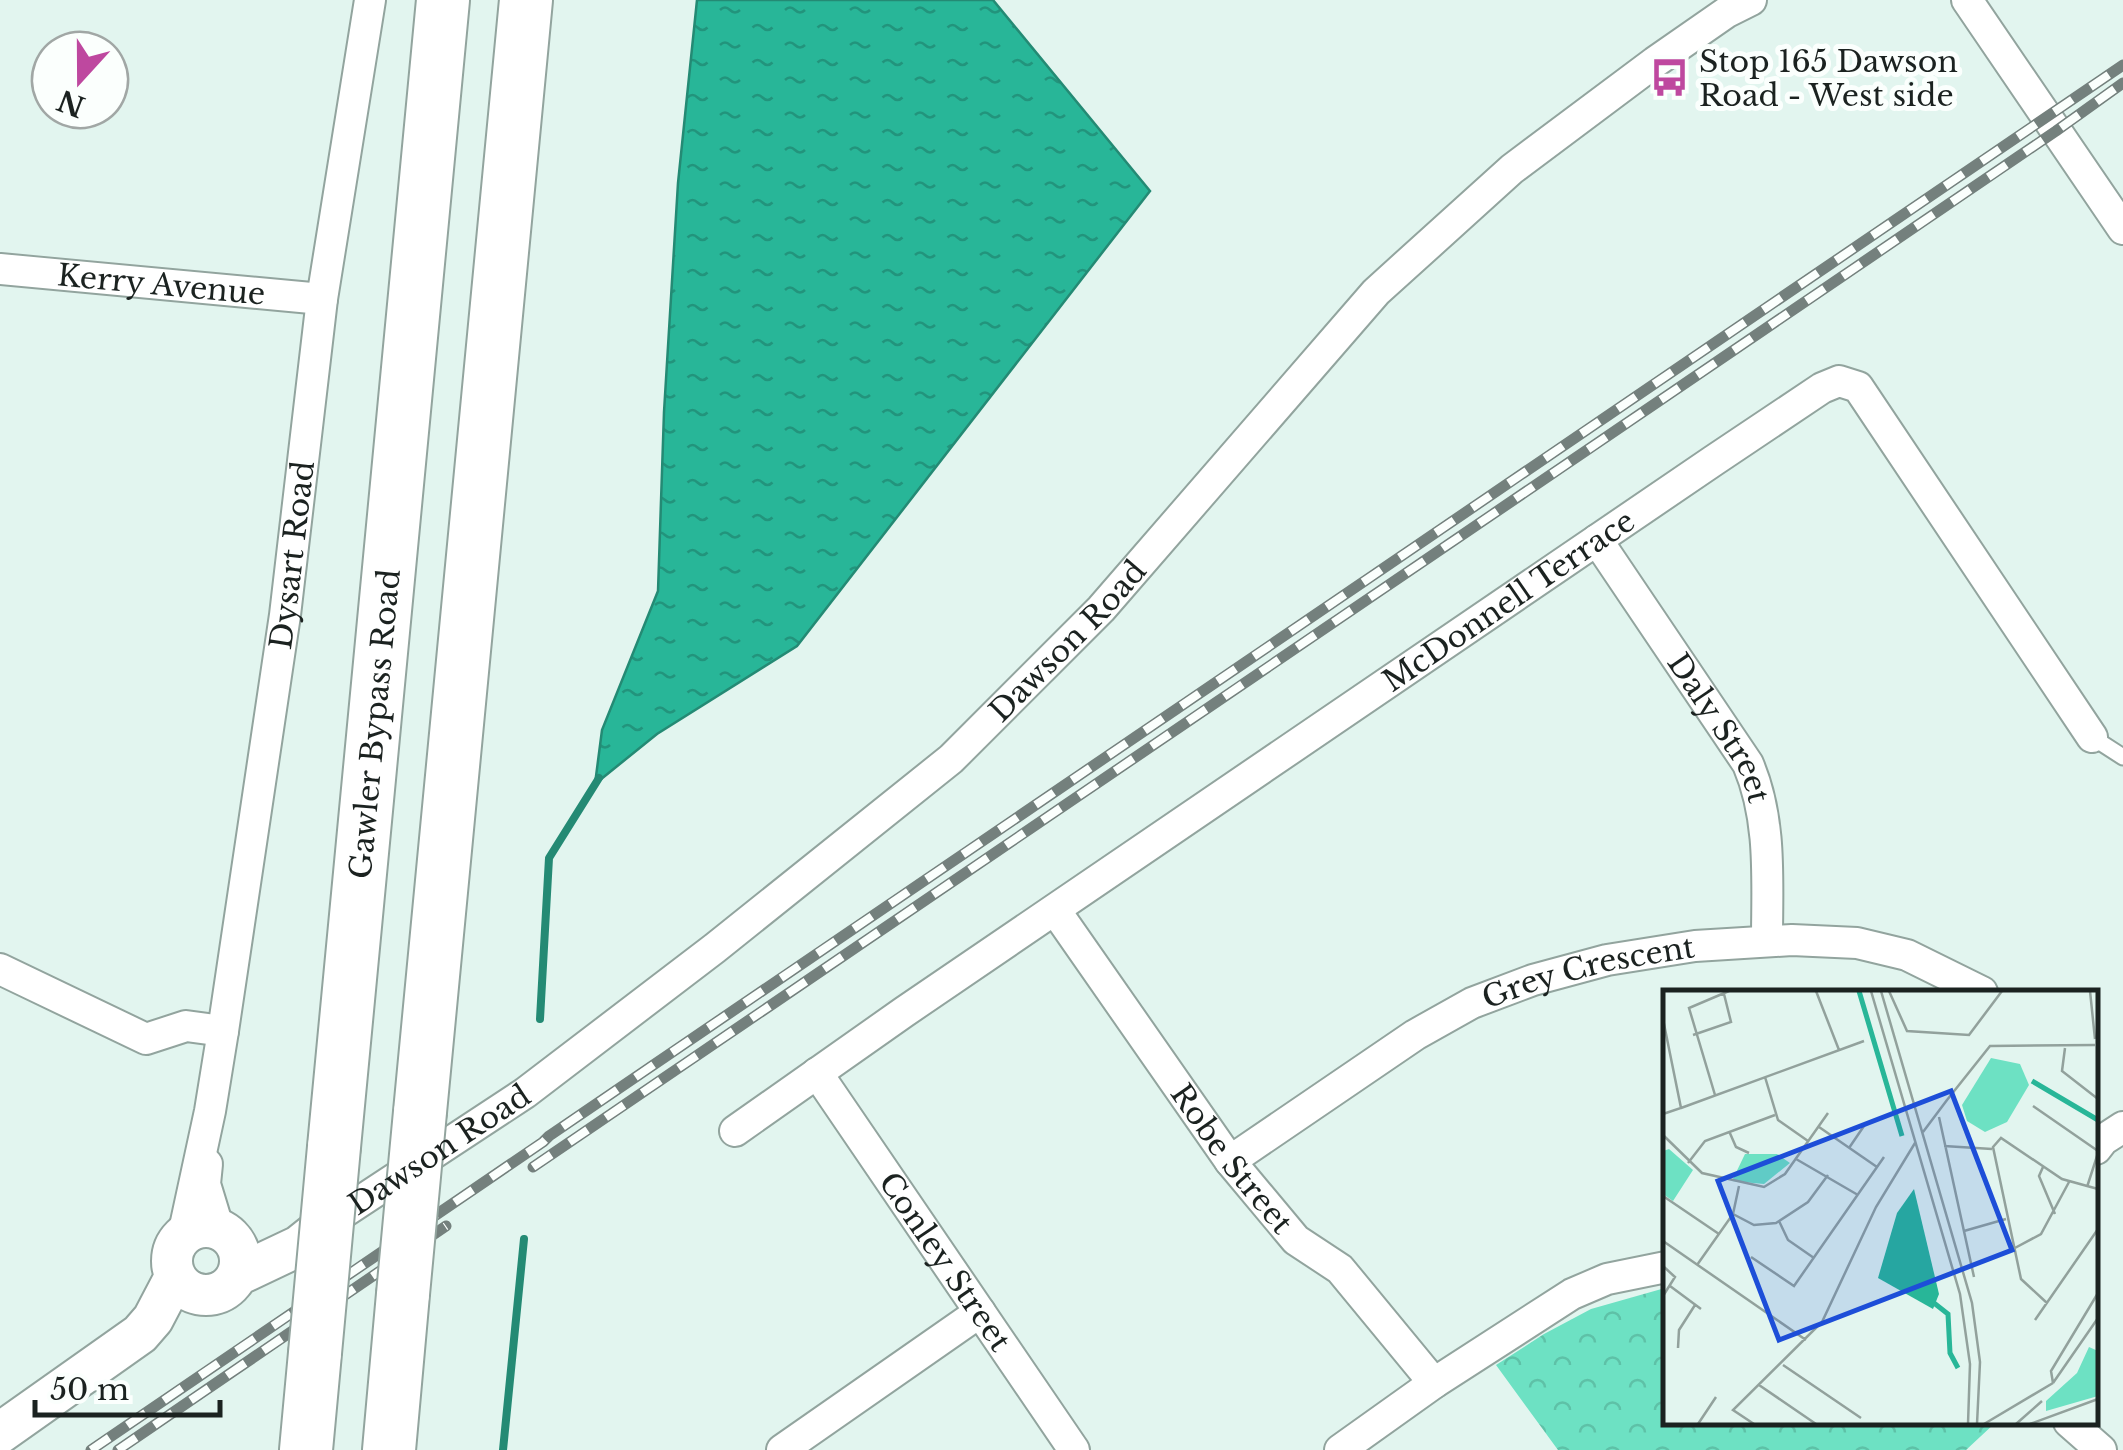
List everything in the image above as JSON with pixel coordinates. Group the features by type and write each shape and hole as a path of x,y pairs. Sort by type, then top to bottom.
{"highway":[{"name":"Gawler Bypass Road","path":"306,1450 443,0"},
{"path":"389,1450 526,0"}],"street":[{"name":"Dysart Road","path":"210,1234 205,1184 210,1111 286,614 322,300 370,0"},
{"name":"Dawson Road","path":"208,1282 300,1246 329,1222 525,1092 715,948 950,758 1101,609 1376,292 1512,170 1654,62 1750,0"},
{"path":"1966,0 2004,45 2123,229"},
{"name":"Kerry Avenue","path":"0,269 322,300"},
{"name":"McDonnell Terrace","path":"735,1130 1597,540 1822,388 1840,381 1858,387 2092,737"},
{"name":"Daly Street","path":"1597,540 1748,764 1764,821 1767,941"},
{"name":"Robe Street","path":"1056,910 1230,1162 1296,1240 1340,1268 1434,1383"},
{"name":"Grey Crescent","path":"1230,1162 1415,1034 1472,1004 1534,980 1607,960 1695,946 1826,941 1907,954 1978,990"},
{"path":"0,968 146,1039 186,1026 223,1031"},
{"name":"Conley Street","path":"817,1073 1074,1450"},
{"name":"Dawson Road","path":"210,1234 262,1237 329,1222"},
{"path":"0,1432 140,1334 153,1319 240,1262 238,1250 210,1234 173,1252 172,1265 208,1282"},
{"path":"1340,1450 1434,1383 1572,1294 1607,1279 1663,1268"},
{"path":"782,1450 980,1312"},
{"path":"2072,1425 2101,1450"}],"lane":[{"path":"2092,737 2123,757"}],"green space":[{"path":"1663,1289 1663,1425 1993,1425 1966,1450 1558,1450 1496,1365 1591,1309"}],"water":[{"path":"697,0 993,0 1150,191 797,646 657,734 595,784 602,730 658,591 678,183"}],"waterway":[{"path":"540,1019 549,858 599,778"},
{"path":"503,1450 524,1239"}],"railway":[{"path":"91,1450 2123,65"},
{"path":"533,1167 2123,83"},
{"path":"118,1450 446,1226"}],"place":[{"name":"Stop 165 Dawson Road - West side","path":"1669,78"}]}
